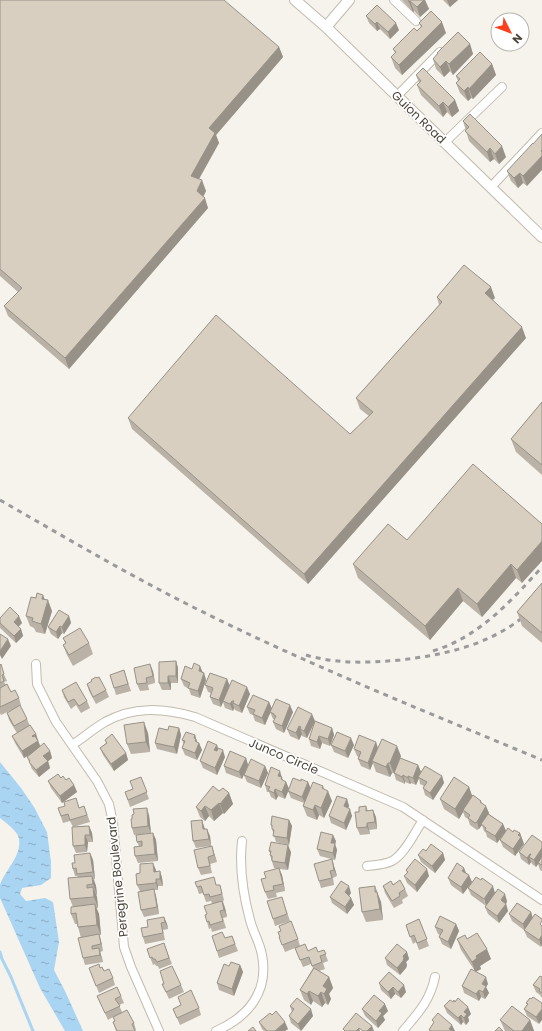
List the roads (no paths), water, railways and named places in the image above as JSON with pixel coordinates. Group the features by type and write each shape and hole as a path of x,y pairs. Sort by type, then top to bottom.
{"street":[{"name":"Guion Road","path":"295,0 326,27 542,236"},
{"path":"326,27 349,0"},
{"path":"394,0 416,21"},
{"path":"397,96 448,43"},
{"path":"445,142 502,87"},
{"path":"491,187 542,133"},
{"name":"Peregrine Boulevard","path":"36,664 37,684 56,722 97,781 109,804 113,822 124,947 131,967 159,1031"},
{"name":"Junco Circle","path":"72,745 105,722 126,713 149,709 175,711 195,717 403,807 542,900"},
{"path":"367,866 384,864 394,860 404,849 423,820"},
{"path":"216,1031 242,1016 260,992 263,980 264,971 262,954 250,920 241,876 240,861 242,841"},
{"path":"403,1031 429,998 433,989 435,977"}],"water":[{"path":"0,762 34,807 47,832 51,862 51,878 41,885 22,888 20,894 26,901 45,898 53,902 59,942 54,970 83,1031 65,1031 40,988 0,898 0,885 2,879 16,857 19,839 11,827 0,818"}],"waterway":[{"path":"0,952 33,1031"}],"railway":[{"path":"0,500 92,553 229,625 362,685 542,760"},
{"path":"433,651 450,645 480,627 506,605 542,567"},
{"path":"306,655 329,660 376,662 439,654 477,643 495,635 512,625 542,599"}]}
